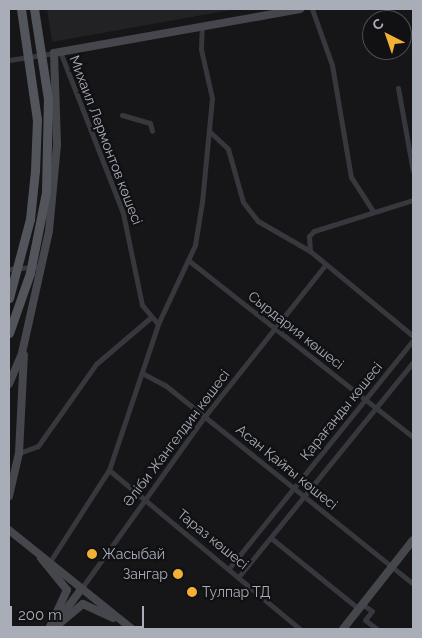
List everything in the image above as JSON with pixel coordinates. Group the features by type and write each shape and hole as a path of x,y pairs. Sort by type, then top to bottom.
{"main road":[{"path":"9,298 30,220 36,162 32,63 21,9"},
{"path":"9,333 32,265 46,192 48,99 34,9"}],"street":[{"path":"9,60 300,9"},
{"path":"312,9 332,65 351,177 373,211"},
{"path":"49,563 109,470 158,324 188,260 202,202 212,98 201,49 202,25"},
{"path":"9,384 24,340 41,266 57,144 57,52"},
{"name":"Михаил Лермонтов көшесі","path":"57,52 124,213 138,290 150,318 158,324"},
{"path":"398,88 413,171"},
{"path":"122,114 150,123 152,131"},
{"path":"209,131 228,150 250,213 310,251 413,338"},
{"path":"310,251 309,236 314,231 413,200"},
{"name":"Сырдария көшесі","path":"188,260 413,437"},
{"name":"Әліби Жангелдин көшесі","path":"51,629 205,416 325,265"},
{"path":"9,270 41,266"},
{"path":"19,453 38,446 96,364 150,318"},
{"name":"Қарағанды көшесі","path":"230,567 413,338"},
{"path":"9,496 19,453 24,340"},
{"name":"Қарағанды көшесі","path":"240,575 413,362"},
{"name":"Асан Қайғы көшесі","path":"142,373 205,416 413,584"},
{"name":"Тараз көшесі","path":"109,470 240,575 300,629"},
{"path":"9,530 132,629"},
{"path":"271,538 363,608 372,611 365,620 377,629"},
{"path":"349,629 413,540"},
{"path":"394,567 413,546"},
{"path":"39,554 66,590 51,629"},
{"path":"51,629 83,604 121,620"},
{"path":"343,629 363,608"}],"shaded area":[{"path":"47,9 236,9 52,42"}],"place":[{"name":"Жасыбай","path":"92,554"},
{"name":"Зангар","path":"178,574"},
{"name":"Тулпар ТД","path":"192,592"}]}
